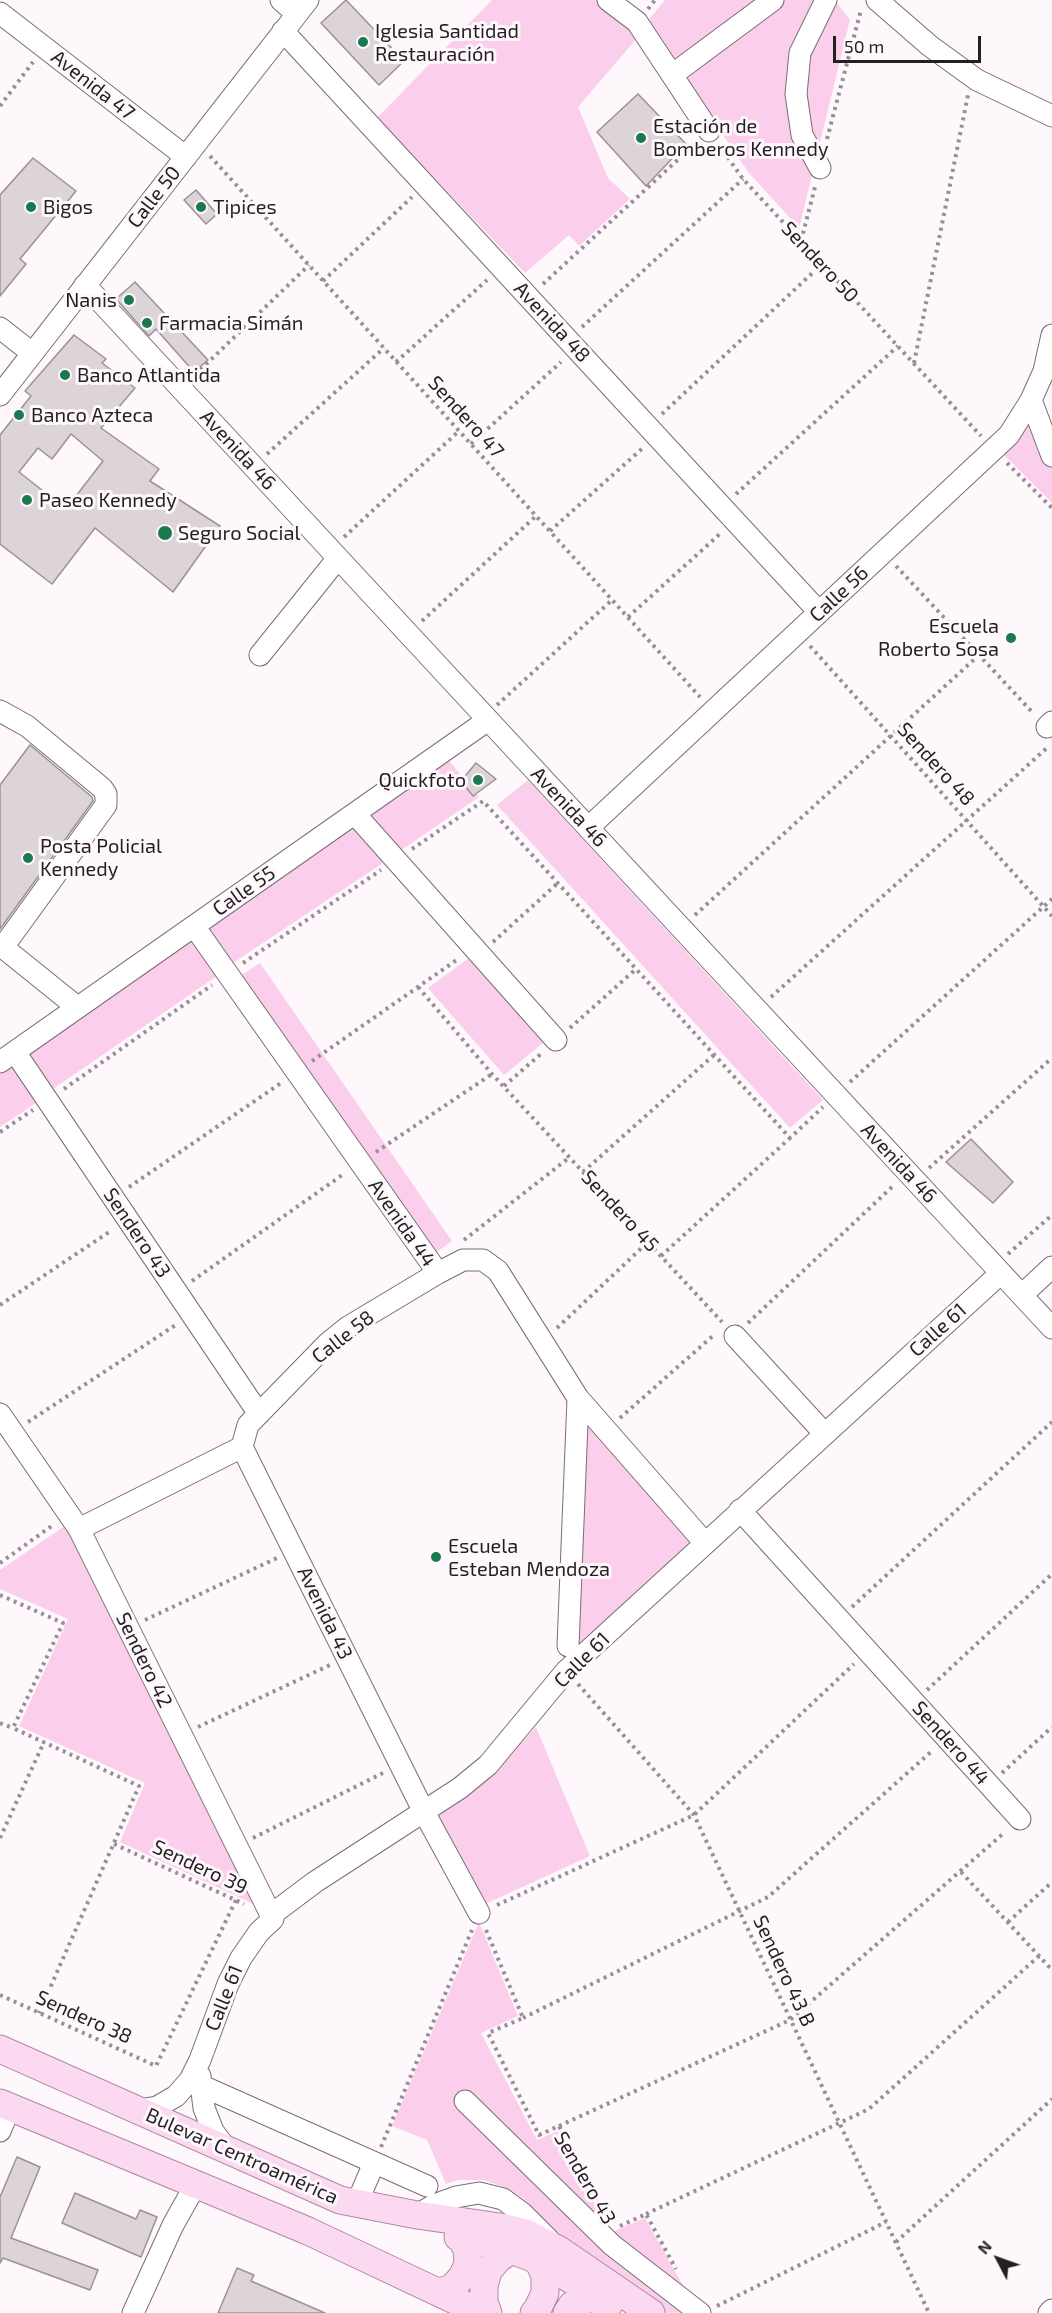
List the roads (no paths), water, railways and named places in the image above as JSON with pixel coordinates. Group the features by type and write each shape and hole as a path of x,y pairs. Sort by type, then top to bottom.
{"main road":[{"name":"Bulevar Centroamérica","path":"0,2049 349,2202 526,2233 549,2255 651,2313"},
{"path":"3,2113 196,2184 308,2231 482,2313"},
{"path":"349,2202 380,2220 511,2250 549,2255 616,2309"},
{"path":"439,2292 452,2288 462,2277 468,2264 466,2249 460,2237"},
{"path":"488,2313 484,2302 484,2286 488,2271 498,2259 511,2250"},
{"path":"534,2313 545,2293 549,2255"},
{"path":"567,2313 572,2305 590,2298 616,2309"}],"street":[{"path":"608,0 637,22 709,131"},
{"path":"672,75 773,0"},
{"path":"820,168 802,135 796,94 800,52 826,0"},
{"path":"877,0 930,46 972,77 1035,110 1052,116"},
{"name":"Calle 50","path":"0,395 283,32 295,5"},
{"name":"Avenida 47","path":"0,13 44,48 191,149"},
{"name":"Avenida 48","path":"283,32 819,612"},
{"name":"Avenida 46","path":"85,285 1052,1328"},
{"path":"0,328 32,353"},
{"name":"Calle 56","path":"588,828 1009,435 1031,400 1044,371 1052,335"},
{"path":"1031,400 1052,456"},
{"path":"260,655 334,554"},
{"path":"0,711 27,726 102,788 106,794 106,805 2,946 77,1007"},
{"name":"Calle 55","path":"8,1057 355,814 487,718"},
{"path":"355,814 556,1040"},
{"name":"Avenida 44","path":"194,926 438,1273 463,1260 483,1260 498,1271 578,1398 705,1543"},
{"name":"Sendero 43","path":"8,1057 48,1100 259,1414"},
{"path":"1022,1295 1052,1267"},
{"name":"Calle 61","path":"138,2110 157,2107 176,2096 190,2080 200,2060 228,1984 241,1958 272,1917 315,1882 460,1788 488,1765 566,1671 998,1269"},
{"name":"Calle 58","path":"259,1414 334,1338 348,1327 438,1273"},
{"path":"730,1331 824,1433"},
{"path":"568,1646 578,1398"},
{"name":"Sendero 42","path":"0,1414 73,1521 272,1917"},
{"path":"73,1521 242,1447 248,1425 259,1414"},
{"name":"Avenida 43","path":"242,1447 424,1812"},
{"name":"Sendero 44","path":"740,1510 1020,1819"},
{"path":"424,1812 479,1913"},
{"name":"Calle 61","path":"200,2060 200,2085 204,2108 213,2131 227,2150"},
{"path":"200,2085 427,2186"},
{"path":"465,2101 612,2245 706,2310"},
{"path":"349,2202 374,2163"},
{"path":"134,2313 172,2225 196,2184"}],"place":[{"name":"Iglesia Santidad Restauración","path":"363,42"},
{"name":"Estación de Bomberos Kennedy","path":"641,138"},
{"name":"Bigos","path":"31,207"},
{"name":"Tipices","path":"201,207"},
{"name":"Nanis","path":"129,300"},
{"name":"Farmacia Simán","path":"147,323"},
{"name":"Banco Atlantida","path":"65,375"},
{"name":"Banco Azteca","path":"19,415"},
{"name":"Paseo Kennedy","path":"27,500"},
{"name":"Seguro Social","path":"165,533"},
{"name":"Escuela Roberto Sosa","path":"1011,638"},
{"name":"Quickfoto","path":"478,780"},
{"name":"Posta Policial Kennedy","path":"28,858"},
{"name":"Escuela Esteban Mendoza","path":"436,1557"}]}
